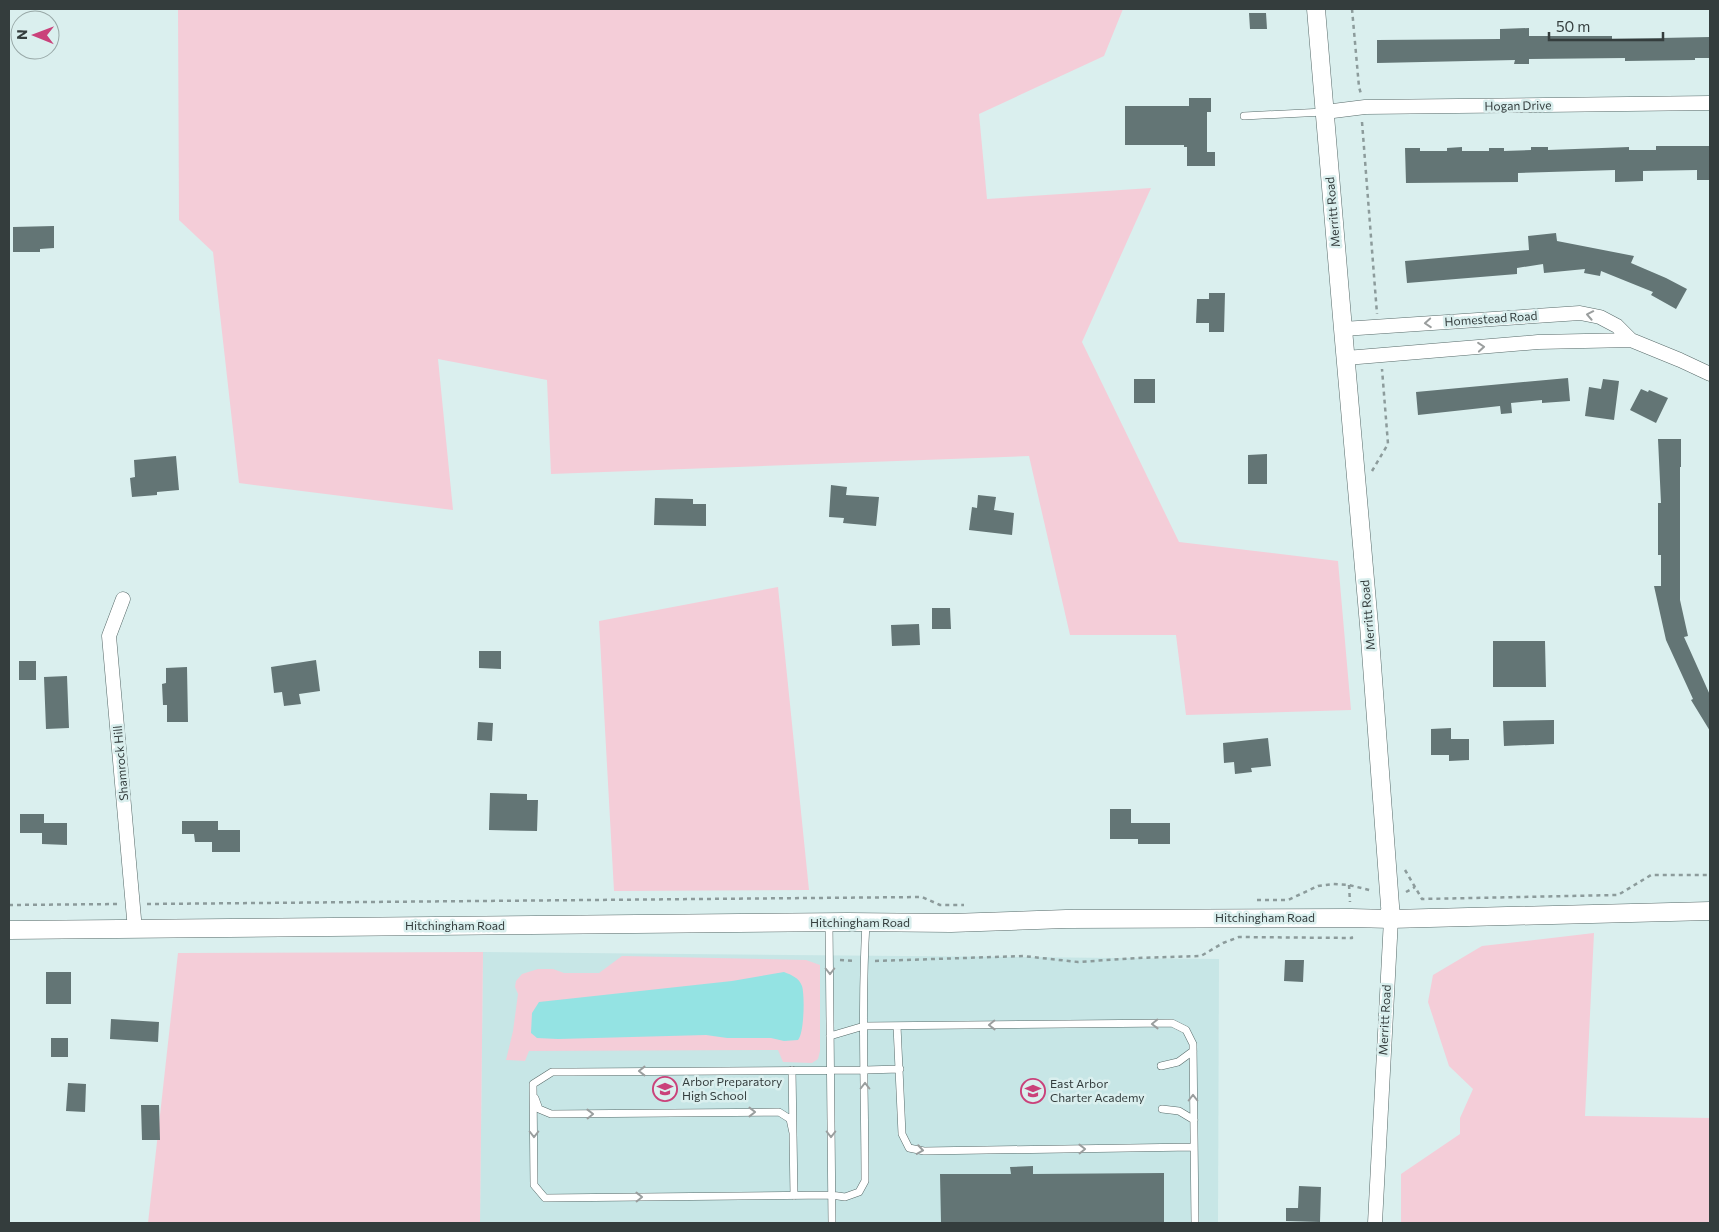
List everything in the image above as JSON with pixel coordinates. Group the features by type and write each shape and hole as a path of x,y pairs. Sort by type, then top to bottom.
{"street":[{"name":"Merritt Road","path":"1316,9 1342,329 1370,625 1391,919 1375,1223"},
{"name":"Hogan Drive","path":"1325,112 1365,108 1710,103"},
{"name":"Homestead Road","path":"1342,329 1580,313 1600,317 1617,326 1631,340 1710,374"},
{"name":"Homestead Road","path":"1346,358 1538,342 1631,340"},
{"name":"Shamrock Hill","path":"123,599 110,636 135,930"},
{"name":"Hitchingham Road","path":"9,930 829,922 951,923 1066,919 1391,919 1710,911"}],"lane":[{"path":"1244,116 1325,112"},
{"path":"829,922 832,1223"},
{"path":"866,922 864,961 865,1070 865,1181 859,1192 845,1197 831,1195 545,1198 534,1185 533,1084 552,1072 865,1070 900,1069"},
{"path":"830,1036 864,1026 1172,1023 1186,1030 1193,1044 1195,1223"},
{"path":"898,1026 900,1112 902,1134 909,1148 924,1151 1194,1147"},
{"path":"1161,1066 1178,1062 1193,1051"},
{"path":"792,1070 794,1196"},
{"path":"533,1096 539,1108 551,1114 780,1112 790,1119 793,1132"},
{"path":"1162,1109 1179,1111 1194,1120"}],"path":[{"path":"1352,9 1359,86 1362,95"},
{"path":"1362,118 1377,318"},
{"path":"1371,475 1388,444 1382,366"},
{"path":"1405,870 1422,899 1618,895 1651,875 1710,875"},
{"path":"1250,901 1288,900 1318,886 1333,884 1388,892 1408,892 1415,887"},
{"path":"830,960 864,961 1024,956 1078,962 1201,956 1223,943 1239,937 1352,938 1349,885"},
{"path":"9,905 922,897 940,905 968,905"}],"shaded area":[{"path":"178,9 1123,9 1104,56 979,114 987,199 1151,188 1082,342 1179,542 1338,561 1351,710 1186,715 1176,635 1070,635 1029,456 551,474 547,380 438,359 453,510 239,483 213,252 179,220"},
{"path":"778,587 809,890 614,891 599,621"},
{"path":"1594,933 1585,1116 1710,1118 1710,1223 1401,1223 1401,1174 1460,1134 1460,1118 1473,1089 1449,1066 1428,1002 1433,975 1482,946"},
{"path":"483,952 1219,959 1218,1223 480,1223"},
{"path":"483,952 480,1223 148,1223 178,953"},
{"path":"622,956 806,960 820,965 820,1051 818,1059 812,1063 783,1062 778,1050 529,1051 525,1061 506,1060 513,1031 518,994 515,987 516,981 522,974 538,969 553,969 564,973 599,973"}],"water":[{"path":"784,972 797,979 802,986 802,1030 798,1040 727,1038 706,1035 558,1039 537,1038 531,1033 532,1013 539,1002 732,981"}],"building":[{"path":"1249,13 1266,13 1267,29 1250,29"},
{"path":"1529,28 1529,36 1612,36 1612,39 1710,37 1710,58 1625,61 1625,58 1529,59 1529,64 1514,64 1515,60 1377,63 1377,40 1500,39 1500,29"},
{"path":"1189,98 1211,98 1211,112 1207,112 1207,152 1215,152 1215,166 1187,166 1187,147 1184,147 1184,145 1125,145 1125,106 1189,106"},
{"path":"1656,146 1710,146 1710,180 1697,180 1697,170 1643,171 1643,181 1615,182 1615,170 1518,173 1518,182 1406,183 1405,148 1420,148 1420,151 1447,151 1447,148 1462,147 1462,151 1489,151 1489,148 1504,148 1504,151 1531,150 1531,147 1548,147 1548,150 1629,147 1629,150 1656,150"},
{"path":"54,226 54,248 40,249 40,252 13,252 13,227"},
{"path":"1556,233 1557,241 1634,256 1631,263 1687,289 1676,309 1651,295 1653,292 1601,271 1600,276 1584,273 1585,269 1544,273 1543,264 1517,268 1517,274 1407,283 1405,261 1529,250 1528,236"},
{"path":"1209,293 1225,293 1224,332 1209,332 1209,323 1196,323 1197,299 1209,299"},
{"path":"1568,378 1570,401 1542,403 1542,400 1511,403 1512,413 1501,414 1500,406 1418,415 1416,392"},
{"path":"1134,379 1155,379 1155,403 1134,403"},
{"path":"1603,379 1619,381 1614,420 1585,416 1589,387 1601,389"},
{"path":"1641,389 1648,392 1649,390 1668,398 1656,423 1630,410"},
{"path":"1658,439 1681,439 1680,600 1688,636 1684,637 1710,695 1710,731 1691,700 1693,699 1666,640 1654,586 1661,586 1661,555 1658,555 1658,503 1661,503"},
{"path":"1267,454 1267,484 1248,484 1248,455"},
{"path":"176,456 179,490 157,492 157,495 132,497 130,478 135,477 134,460"},
{"path":"831,485 847,487 846,495 879,497 876,526 843,523 844,518 829,517"},
{"path":"978,495 996,497 994,510 1014,513 1012,535 969,530 972,507 977,508"},
{"path":"655,498 693,499 693,504 706,504 706,526 654,525"},
{"path":"932,608 950,608 951,629 932,629"},
{"path":"919,624 920,645 892,646 891,625"},
{"path":"1493,641 1545,641 1546,687 1493,687"},
{"path":"479,651 501,651 501,669 479,668"},
{"path":"316,660 320,691 299,694 301,704 284,706 282,692 274,693 271,667"},
{"path":"19,661 36,661 36,680 19,680"},
{"path":"187,667 188,722 167,722 167,705 163,705 162,684 166,683 166,668"},
{"path":"67,676 69,728 46,729 44,677"},
{"path":"1554,720 1554,744 1504,746 1503,721"},
{"path":"478,722 493,723 492,741 477,740"},
{"path":"1451,728 1451,739 1469,739 1469,760 1449,761 1449,755 1431,755 1431,729"},
{"path":"1268,738 1271,766 1251,768 1252,772 1235,774 1234,762 1224,763 1223,743"},
{"path":"490,793 527,794 527,800 538,800 537,831 489,830"},
{"path":"1110,809 1131,809 1131,823 1170,823 1170,844 1138,844 1138,839 1110,839"},
{"path":"20,814 44,814 44,823 67,823 67,845 42,844 42,833 20,833"},
{"path":"182,821 218,821 218,830 240,830 240,852 212,852 212,842 195,842 194,834 182,834"},
{"path":"1285,960 1304,960 1303,982 1284,981"},
{"path":"46,972 71,972 71,1004 46,1004"},
{"path":"111,1019 159,1022 158,1042 110,1039"},
{"path":"51,1038 68,1038 68,1057 51,1057"},
{"path":"68,1083 86,1084 85,1112 66,1111"},
{"path":"141,1105 159,1105 160,1140 142,1140"},
{"path":"1033,1166 1033,1174 1164,1173 1164,1223 941,1222 940,1174 1011,1174 1010,1167"},
{"path":"1299,1186 1321,1187 1320,1222 1286,1221 1286,1208 1298,1208"}],"place":[{"name":"Arbor Preparatory High School","path":"665,1089"},
{"name":"East Arbor Charter Academy","path":"1033,1091"}]}
